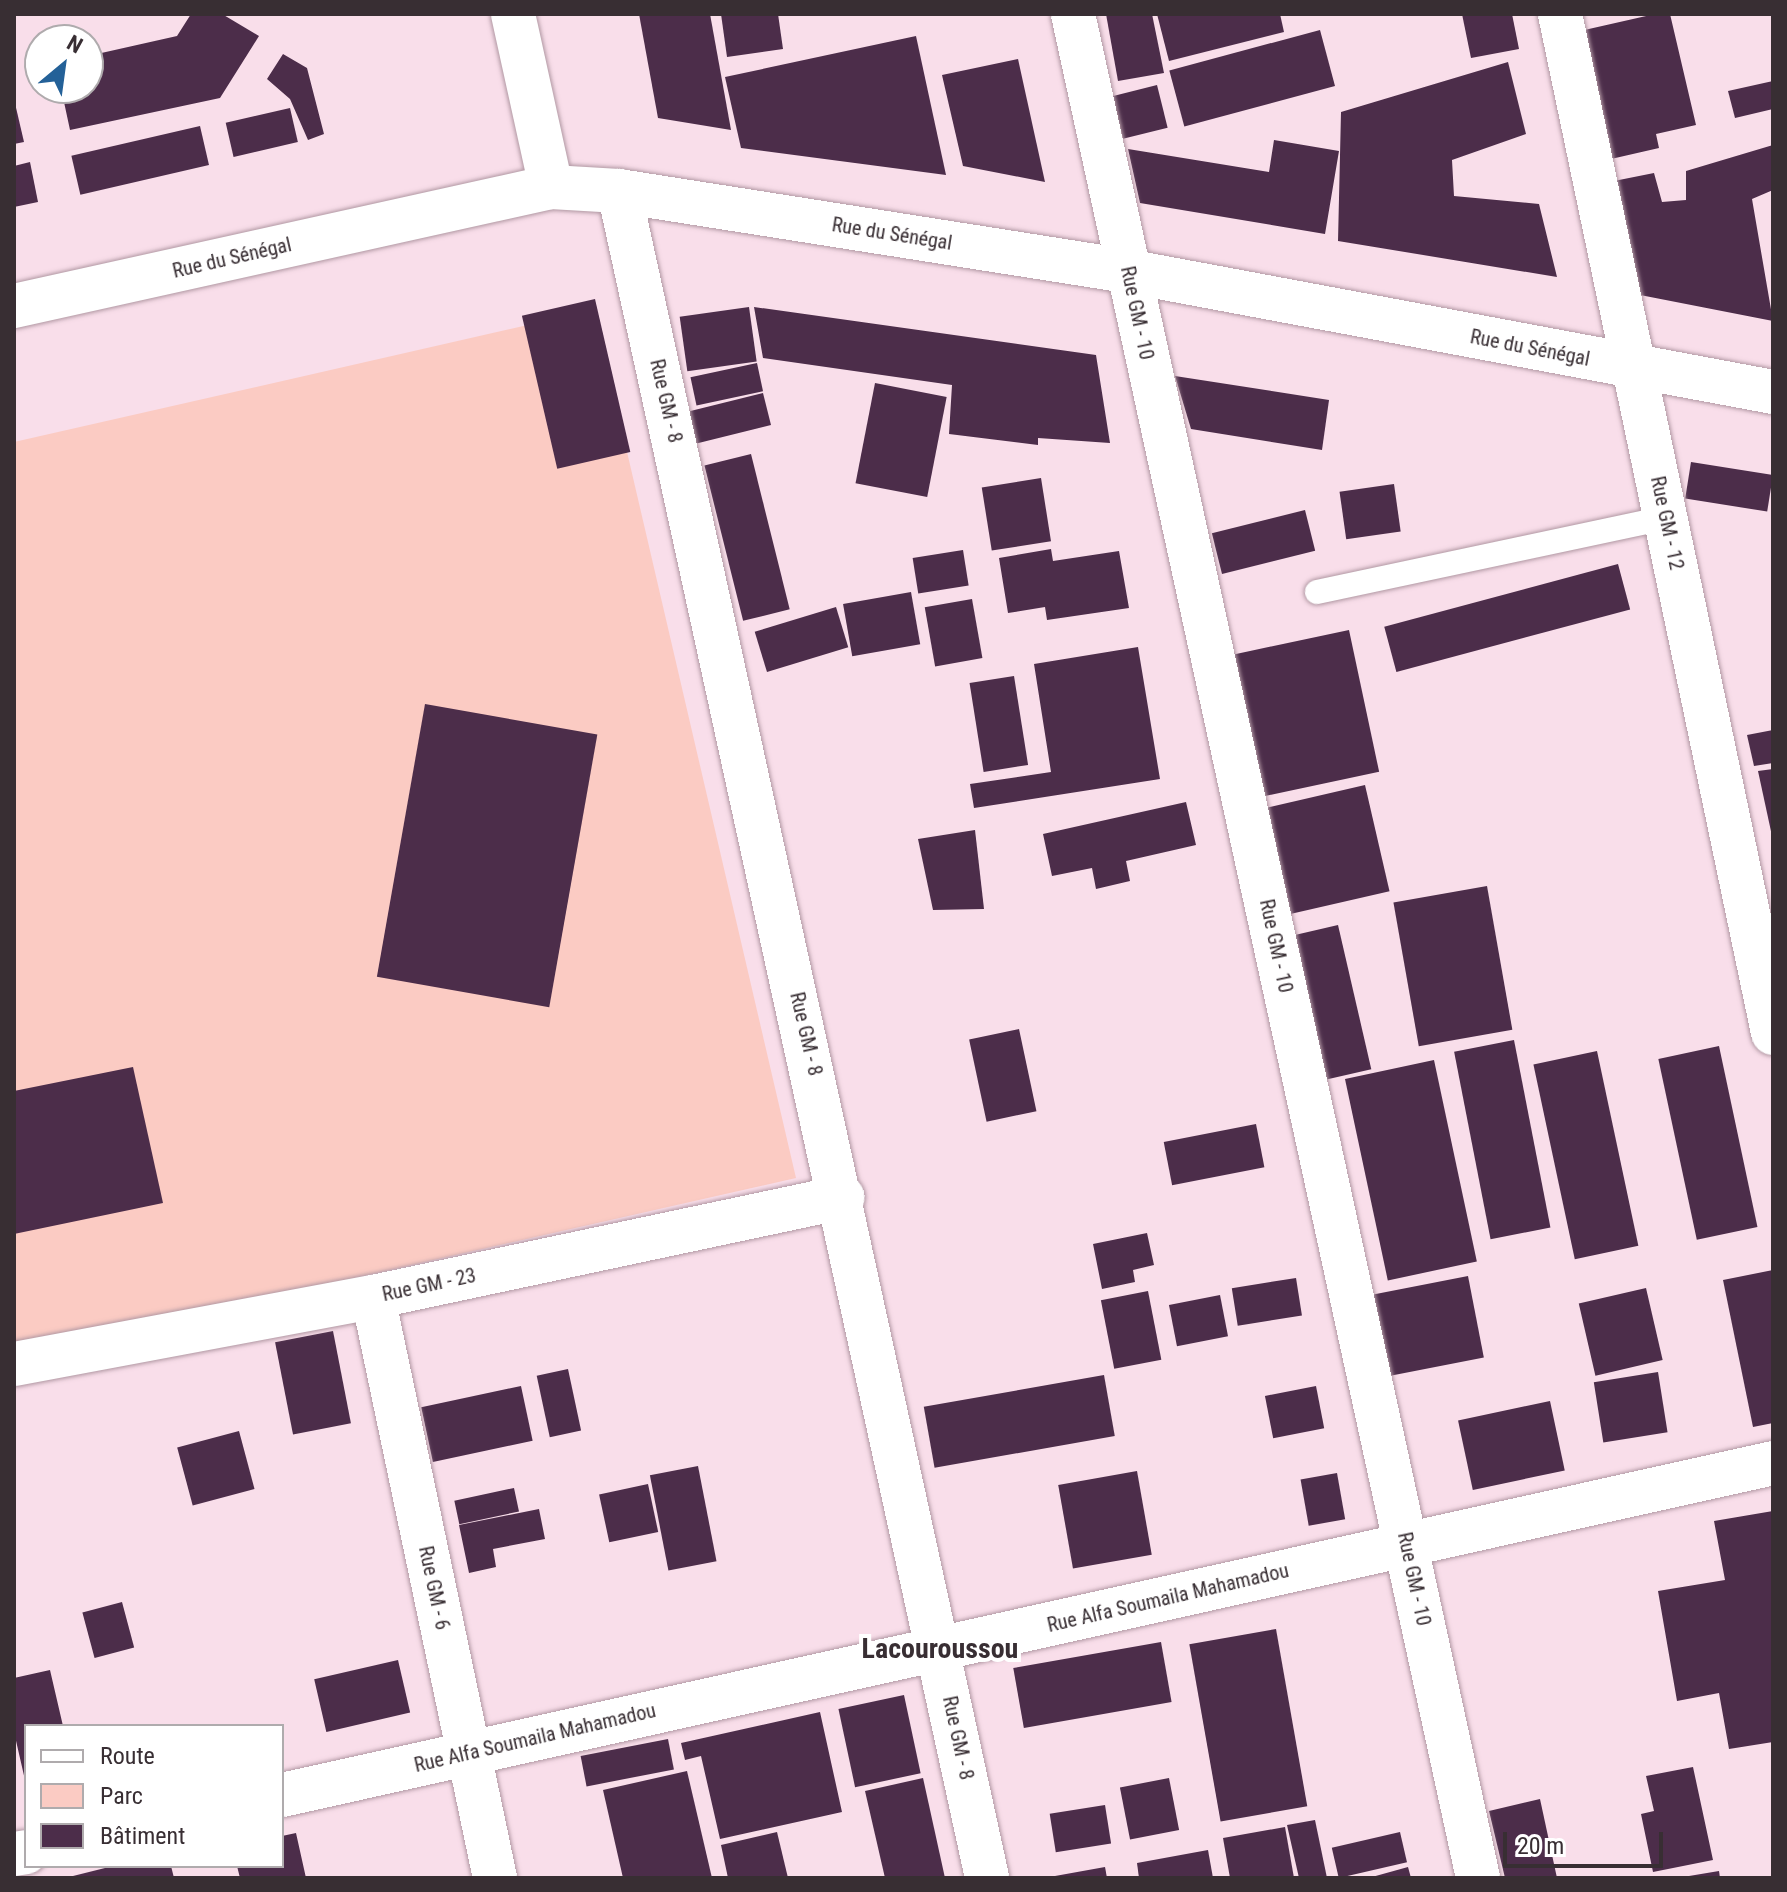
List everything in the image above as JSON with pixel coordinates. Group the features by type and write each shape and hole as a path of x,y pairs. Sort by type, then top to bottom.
{"street":[{"path":"513,14 551,187"},
{"name":"Rue GM - 10","path":"1073,14 1478,1878"},
{"name":"Rue GM - 12","path":"1560,14 1773,1033"},
{"name":"Rue du Sénégal","path":"14,306 551,187 619,191 1127,271 1773,392"},
{"name":"Rue GM - 8","path":"619,191 842,1197 987,1878"},
{"name":"Rue GM - 23","path":"14,1364 373,1297 842,1197"},
{"name":"Rue GM - 6","path":"373,1297 495,1878"},
{"name":"Rue Alfa Soumaila Mahamadou","path":"284,1795 1773,1463"}],"lane":[{"path":"1317,592 1666,518"}],"green space":[{"path":"594,310 796,1178 14,1355 14,442"}],"building":[{"path":"191,14 222,14 259,36 220,98 70,130 64,104 104,104 104,52 177,36"},
{"path":"639,14 710,14 731,130 658,118"},
{"path":"721,14 778,14 783,49 727,57"},
{"path":"1106,14 1152,14 1164,73 1118,81"},
{"path":"1157,14 1280,14 1284,32 1169,61"},
{"path":"1462,14 1512,14 1519,49 1471,58"},
{"path":"1655,14 1670,14 1696,125 1656,134 1659,148 1611,159 1580,31"},
{"path":"1320,30 1335,86 1184,126 1169,70"},
{"path":"916,36 946,175 741,148 725,77"},
{"path":"283,54 307,68 324,134 308,140 290,99 267,79"},
{"path":"1018,59 1045,182 963,166 942,75"},
{"path":"1508,62 1526,134 1452,160 1454,196 1539,204 1557,277 1338,241 1341,112"},
{"path":"1773,81 1773,109 1735,118 1728,91"},
{"path":"1157,85 1168,128 1123,139 1112,96"},
{"path":"14,99 24,142 14,144"},
{"path":"290,108 298,142 234,157 226,123"},
{"path":"200,126 209,165 80,195 71,156"},
{"path":"1274,140 1339,151 1325,234 1140,203 1128,149 1269,172"},
{"path":"1773,145 1773,190 1752,199 1773,321 1635,294 1614,181 1654,173 1662,202 1686,200 1686,171"},
{"path":"30,162 38,202 14,207 14,166"},
{"path":"595,299 630,452 557,469 522,316"},
{"path":"749,307 757,361 687,371 680,317"},
{"path":"754,307 1096,355 1110,443 1038,438 1038,445 949,434 952,385 763,358"},
{"path":"757,363 763,391 697,406 690,377"},
{"path":"1175,376 1329,400 1322,450 1191,429"},
{"path":"875,383 947,397 927,497 856,483"},
{"path":"763,393 771,425 689,445 681,413"},
{"path":"751,454 790,609 743,621 704,466"},
{"path":"1691,462 1773,475 1767,512 1685,499"},
{"path":"1041,478 1051,541 992,551 982,487"},
{"path":"1394,484 1401,532 1346,539 1340,492"},
{"path":"1305,510 1315,551 1222,574 1212,533"},
{"path":"1051,549 1053,561 1119,551 1129,608 1047,620 1045,607 1008,613 999,558"},
{"path":"963,550 969,586 918,594 913,558"},
{"path":"1618,564 1630,609 1396,672 1384,627"},
{"path":"911,592 920,644 852,656 843,604"},
{"path":"972,599 982,658 935,666 925,607"},
{"path":"836,607 848,647 767,672 755,632"},
{"path":"1349,630 1379,772 1263,797 1233,655"},
{"path":"1138,647 1160,779 974,808 970,784 1051,772 1034,664"},
{"path":"1014,676 1028,765 984,772 970,683"},
{"path":"425,704 597,734 549,1007 377,977"},
{"path":"1773,730 1773,763 1754,766 1747,735"},
{"path":"1773,769 1773,836 1772,836 1758,771"},
{"path":"1365,785 1390,891 1288,915 1264,808"},
{"path":"1186,802 1196,845 1126,861 1130,881 1096,889 1092,868 1052,876 1043,834"},
{"path":"975,830 984,909 933,910 918,839"},
{"path":"1487,886 1512,1030 1419,1046 1393,902"},
{"path":"1338,925 1371,1069 1309,1084 1276,939"},
{"path":"1019,1029 1036,1111 987,1122 969,1040"},
{"path":"1514,1040 1550,1227 1491,1239 1454,1052"},
{"path":"1719,1046 1757,1227 1697,1240 1658,1059"},
{"path":"1597,1051 1638,1246 1575,1259 1533,1065"},
{"path":"1434,1060 1477,1261 1388,1280 1345,1079"},
{"path":"133,1067 163,1203 14,1234 14,1091"},
{"path":"1256,1124 1264,1167 1172,1185 1164,1142"},
{"path":"1147,1233 1154,1265 1133,1270 1135,1282 1102,1289 1093,1244"},
{"path":"1773,1270 1773,1423 1753,1427 1723,1280"},
{"path":"1468,1276 1484,1357 1383,1377 1367,1296"},
{"path":"1296,1278 1302,1316 1238,1326 1232,1288"},
{"path":"1646,1288 1663,1360 1595,1376 1579,1304"},
{"path":"1148,1291 1161,1360 1114,1369 1101,1300"},
{"path":"1220,1295 1228,1336 1177,1346 1169,1305"},
{"path":"333,1331 351,1423 293,1435 275,1342"},
{"path":"568,1369 581,1431 550,1437 537,1376"},
{"path":"1658,1372 1668,1432 1603,1442 1594,1382"},
{"path":"1104,1375 1115,1436 935,1468 924,1407"},
{"path":"521,1386 533,1441 433,1462 421,1407"},
{"path":"1316,1386 1324,1428 1273,1438 1265,1396"},
{"path":"1550,1401 1565,1470 1473,1490 1458,1421"},
{"path":"239,1431 255,1489 193,1506 177,1448"},
{"path":"698,1466 717,1561 668,1571 650,1475"},
{"path":"1137,1471 1152,1555 1073,1569 1058,1485"},
{"path":"1337,1473 1345,1519 1309,1526 1301,1479"},
{"path":"648,1484 658,1532 609,1542 599,1494"},
{"path":"514,1488 519,1511 459,1524 454,1501"},
{"path":"539,1509 545,1539 493,1549 496,1567 469,1573 459,1525"},
{"path":"1773,1511 1773,1742 1729,1749 1719,1693 1677,1701 1658,1591 1725,1580 1714,1521"},
{"path":"122,1602 134,1647 95,1658 82,1613"},
{"path":"1276,1629 1307,1806 1221,1822 1189,1644"},
{"path":"1161,1642 1172,1702 1024,1728 1013,1668"},
{"path":"398,1660 410,1713 326,1732 314,1679"},
{"path":"50,1670 63,1724 24,1724 24,1776 14,1732 14,1678"},
{"path":"904,1695 921,1773 855,1787 838,1709"},
{"path":"820,1712 842,1812 720,1839 701,1756 685,1760 681,1743"},
{"path":"668,1739 674,1769 587,1786 581,1756"},
{"path":"1693,1767 1713,1860 1653,1872 1641,1814 1654,1811 1646,1776"},
{"path":"687,1771 712,1878 623,1878 603,1790"},
{"path":"923,1778 945,1878 885,1878 865,1791"},
{"path":"1169,1778 1179,1830 1130,1840 1120,1788"},
{"path":"1540,1799 1557,1878 1505,1878 1489,1811"},
{"path":"1105,1805 1111,1844 1056,1852 1050,1814"},
{"path":"1315,1820 1327,1878 1299,1878 1287,1825"},
{"path":"1285,1827 1294,1878 1230,1878 1223,1838"},
{"path":"777,1832 788,1878 728,1878 721,1845"},
{"path":"1400,1832 1407,1862 1339,1878 1332,1848"},
{"path":"296,1833 306,1878 240,1878 238,1868 284,1868 284,1836"},
{"path":"1208,1850 1213,1878 1139,1878 1137,1863"},
{"path":"1105,1867 1107,1878 1055,1878 1055,1876"},
{"path":"1408,1867 1411,1878 1372,1878 1372,1877"},
{"path":"105,1868 172,1868 174,1878 65,1878"},
{"path":"1719,1871 1720,1878 1689,1878 1689,1876"}],"district":[{"name":"Lacouroussou","path":"940,1649"}]}
